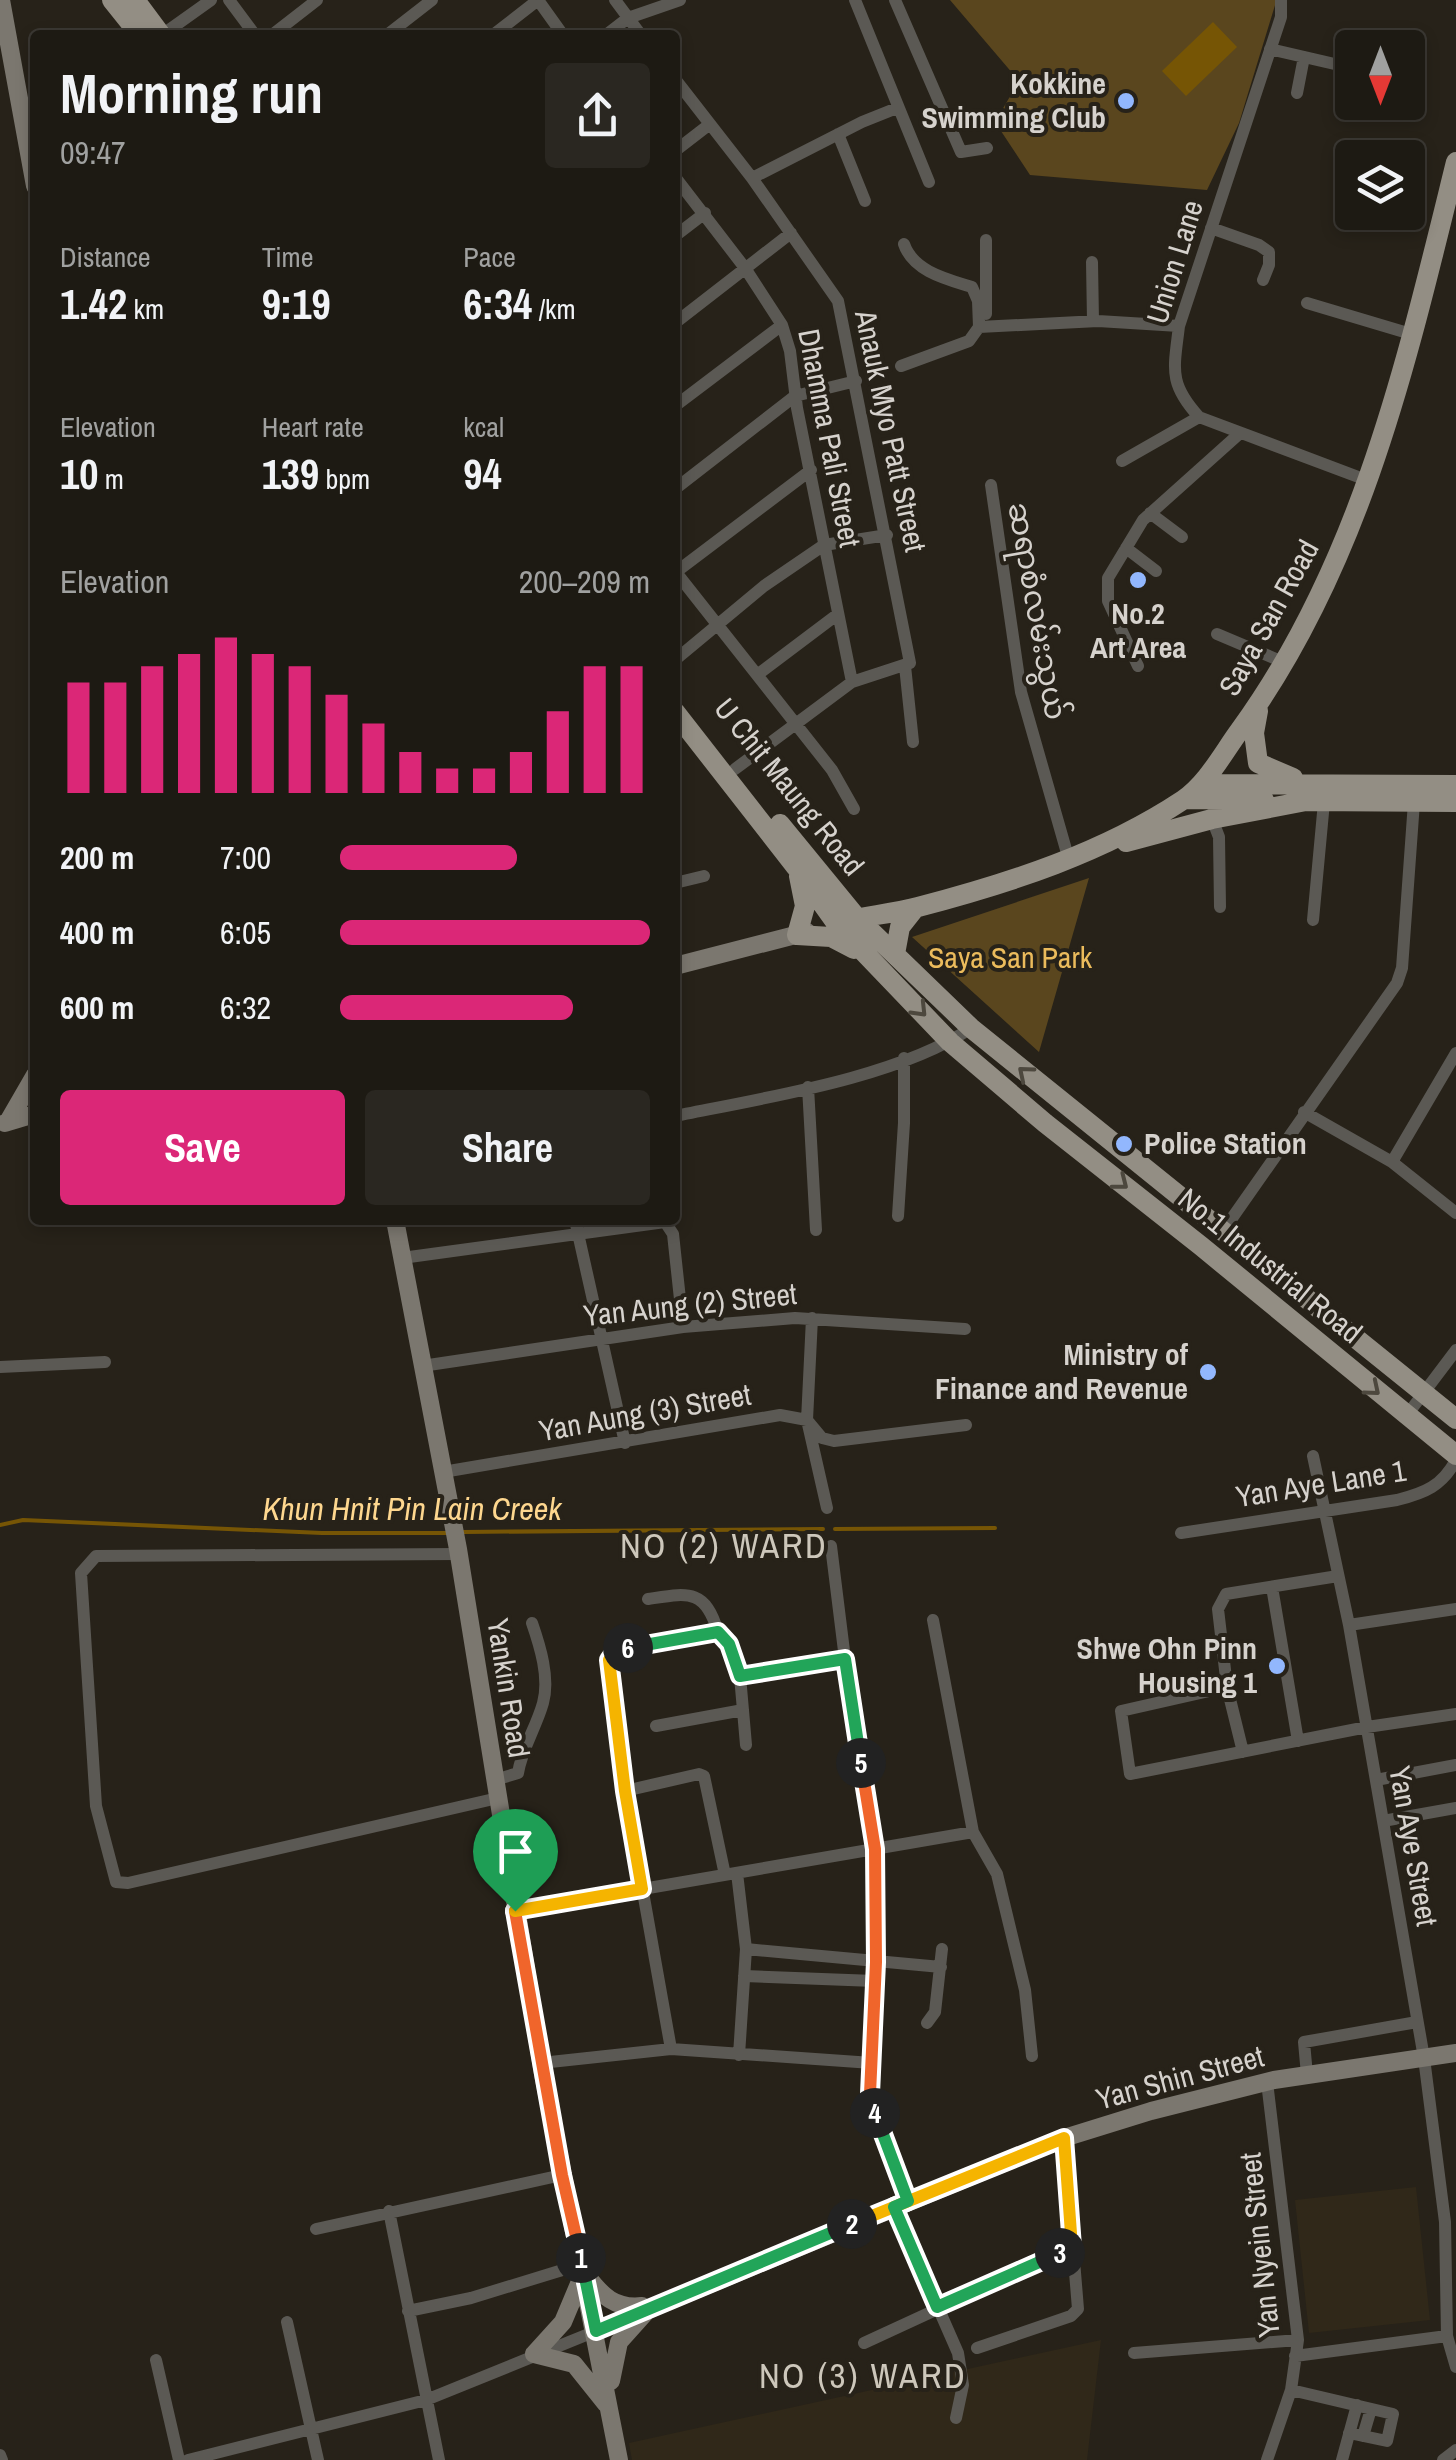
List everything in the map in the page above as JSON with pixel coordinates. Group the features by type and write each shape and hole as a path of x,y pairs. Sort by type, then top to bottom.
{"main road":[{"path":"1,0 30,159"},
{"path":"112,0 136,30"},
{"path":"135,0 158,30"},
{"name":"Saya San Road","path":"680,965 847,921 915,908 1068,860 1100,848 1194,791 1260,702 1348,535 1369,481 1455,172"},
{"name":"U Chit Maung Road","path":"680,700 847,921"},
{"path":"1260,702 1254,732 1258,763 1315,796"},
{"name":"U Chit Maung Road","path":"680,718 802,862"},
{"path":"1194,791 1315,796 1456,785"},
{"path":"1391,793 1414,802 1456,802"},
{"path":"1100,848 1315,796"},
{"path":"802,862 860,900 915,908"},
{"path":"802,862 805,906 796,935 831,938 851,947 879,968 956,1046"},
{"path":"896,954 900,927 915,908"},
{"path":"847,921 896,954 971,1028"},
{"path":"847,921 879,968"},
{"name":"No.1 Industrial Road","path":"971,1028 1456,1419"},
{"name":"No.1 Industrial Road","path":"956,1046 1044,1123 1235,1274 1456,1458"},
{"path":"4,1123 30,1083"},
{"path":"4,1123 30,1115"},
{"name":"Yankin Road","path":"396,1225 456,1540 562,2175 619,2460"},
{"path":"1235,1274 1250,1254"},
{"path":"1321,1346 1336,1323"},
{"name":"Yan Shin Street","path":"596,2331 1064,2138 1151,2111 1268,2082 1456,2053"},
{"path":"609,2408 597,2388 574,2364 534,2354 562,2322 583,2268 613,2303 627,2308 652,2306"},
{"path":"609,2408 619,2342 652,2306"}],"street":[{"path":"169,30 211,0"},
{"path":"229,0 251,30"},
{"path":"279,30 318,0"},
{"path":"393,30 432,0"},
{"path":"499,30 538,0 559,30"},
{"path":"615,0 637,30"},
{"path":"612,30 628,18 680,0"},
{"path":"855,0 929,182"},
{"path":"894,0 962,152 987,148"},
{"name":"Union Lane","path":"1199,417 1172,379 1178,326 1281,18 1281,0"},
{"path":"1270,49 1335,64"},
{"path":"1296,93 1304,57"},
{"name":"Anauk Myo Patt Street","path":"680,85 752,178 838,301 887,535 908,666 914,742"},
{"path":"752,178 897,108"},
{"path":"680,147 710,124"},
{"path":"838,134 865,201"},
{"name":"Dhamma Pali Street","path":"680,183 746,268 782,325 852,682"},
{"path":"680,232 705,212"},
{"path":"1211,228 1269,252 1263,280"},
{"path":"680,319 792,233"},
{"path":"983,327 986,240"},
{"path":"904,244 911,260 938,276 972,287 983,327"},
{"path":"1092,262 1093,321"},
{"path":"1307,303 1411,334"},
{"path":"901,366 969,341 983,327 1093,321 1178,326"},
{"path":"680,402 782,325"},
{"path":"680,485 795,396 856,381"},
{"path":"1122,461 1199,417 1369,481"},
{"path":"1138,666 1108,601 1106,586 1150,513 1239,434"},
{"path":"680,569 811,470"},
{"name":"ဆရာစံလမ်းသွယ်","path":"991,485 1021,692 1068,860"},
{"path":"1150,513 1182,537"},
{"path":"680,656 764,586 824,545 887,535"},
{"path":"1126,548 1156,570"},
{"path":"680,577 832,770 854,809"},
{"path":"756,674 838,614"},
{"path":"1217,634 1283,662"},
{"path":"735,769 852,682 908,666"},
{"path":"1313,920 1315,796"},
{"path":"1222,1231 1397,982 1402,968 1414,802"},
{"path":"1212,818 1219,837 1220,907"},
{"path":"680,882 704,876"},
{"path":"680,1115 808,1087 956,1046 971,1028"},
{"path":"1392,1162 1455,1057"},
{"path":"898,1216 904,1058"},
{"path":"1442,1079 1456,1087"},
{"path":"808,1087 816,1230"},
{"path":"1304,1112 1392,1162 1456,1213"},
{"path":"402,1258 576,1227 612,1225"},
{"path":"667,1225 673,1234 683,1327"},
{"path":"576,1227 625,1442"},
{"path":"812,1318 807,1420 827,1508"},
{"name":"Yan Aung (2) Street","path":"422,1366 683,1327 812,1318 964,1329"},
{"path":"1407,1415 1456,1350"},
{"path":"0,1367 105,1362"},
{"name":"Yan Aung (3) Street","path":"443,1472 780,1415 807,1420 822,1438 834,1441 966,1425"},
{"name":"Yan Aye Street","path":"1312,1456 1349,1625 1450,2221 1447,2336 1456,2366"},
{"name":"Yan Aye Lane 1","path":"1180,1533 1429,1492 1448,1475 1456,1458"},
{"path":"456,1540 96,1556 81,1572 96,1806 116,1882 497,1789 518,1773 520,1758 545,1700 540,1646 532,1622"},
{"path":"831,1546 875,1849 876,1962 870,2094 901,2204 937,2307 958,2353 963,2385 956,2418"},
{"path":"1243,1752 1227,1687 1220,1600 1226,1594 1338,1576"},
{"path":"1272,1587 1298,1741"},
{"path":"648,1598 687,1594 701,1599 712,1613 740,1676 746,1745"},
{"path":"1349,1625 1456,1608"},
{"path":"933,1620 973,1832 996,1874 1025,1990 1032,2056"},
{"path":"671,2049 625,1791 609,1660 616,1650 718,1632"},
{"path":"740,1676 845,1659"},
{"path":"1227,1687 1122,1710 1119,1713 1129,1772 1456,1714"},
{"path":"656,1726 743,1710"},
{"path":"1376,1780 1456,1765"},
{"path":"625,1791 700,1774 707,1779 746,1949 739,2055"},
{"path":"1383,1822 1456,1808"},
{"path":"515,1911 973,1832"},
{"path":"746,1949 941,1968"},
{"path":"928,2023 934,2012 942,1949"},
{"path":"744,1976 875,1981"},
{"path":"1307,2075 1302,2045 1307,2041 1418,2022"},
{"path":"542,2063 671,2049 872,2064"},
{"name":"Yan Nyein Street","path":"1267,2460 1290,2390 1298,2340 1268,2082"},
{"path":"977,2348 1076,2313 1064,2138"},
{"path":"316,2229 562,2175"},
{"path":"389,2211 439,2460"},
{"path":"864,2343 1072,2247"},
{"path":"408,2311 583,2268"},
{"path":"287,2322 318,2460"},
{"path":"188,2460 426,2400 596,2331"},
{"path":"1295,2356 1447,2336"},
{"path":"1134,2353 1298,2340"},
{"path":"156,2360 179,2460"},
{"path":"1290,2390 1393,2414 1387,2441 1356,2435"},
{"path":"1342,2460 1356,2435 1364,2407"},
{"path":"1443,2460 1456,2450"}],"shaded area":[{"path":"1213,22 1237,47 1186,96 1162,71"},
{"path":"1416,2187 1430,2320 1309,2333 1295,2200"},
{"path":"1101,2340 1087,2460 632,2460 629,2443"}],"green space":[{"name":"Kokkine Swimming Club","path":"950,0 1276,2 1239,123 1207,190 1030,175 995,122 1019,81"},
{"name":"Saya San Park","path":"1089,878 1039,1052 912,937"}],"waterway":[{"name":"Khun Hnit Pin Lain Creek","path":"0,1525 23,1520 322,1533 448,1533"},
{"name":"Khun Hnit Pin Lain Creek","path":"835,1529 995,1528"},
{"name":"Khun Hnit Pin Lain Creek","path":"463,1532 823,1529"}],"place":[{"name":"Kokkine Swimming Club","path":"1126,101"},
{"name":"No.2 Art Area","path":"1138,580"},
{"name":"Police Station","path":"1124,1144"},
{"name":"Ministry of Finance and Revenue","path":"1208,1372"},
{"name":"Shwe Ohn Pinn Housing 1","path":"1277,1666"}],"district":[{"name":"NO (2) WARD","path":"724,1546"},
{"name":"NO (3) WARD","path":"863,2376"}],"route":[{"path":"515,1911 562,2175 596,2331 652,2306 894,2207 986,2169 1064,2138 1072,2247 937,2307 894,2207 908,2201 879,2131 870,2094 876,1962 875,1849 845,1659 740,1676 729,1644 718,1632 616,1650 609,1660 642,1889 515,1911"}]}
